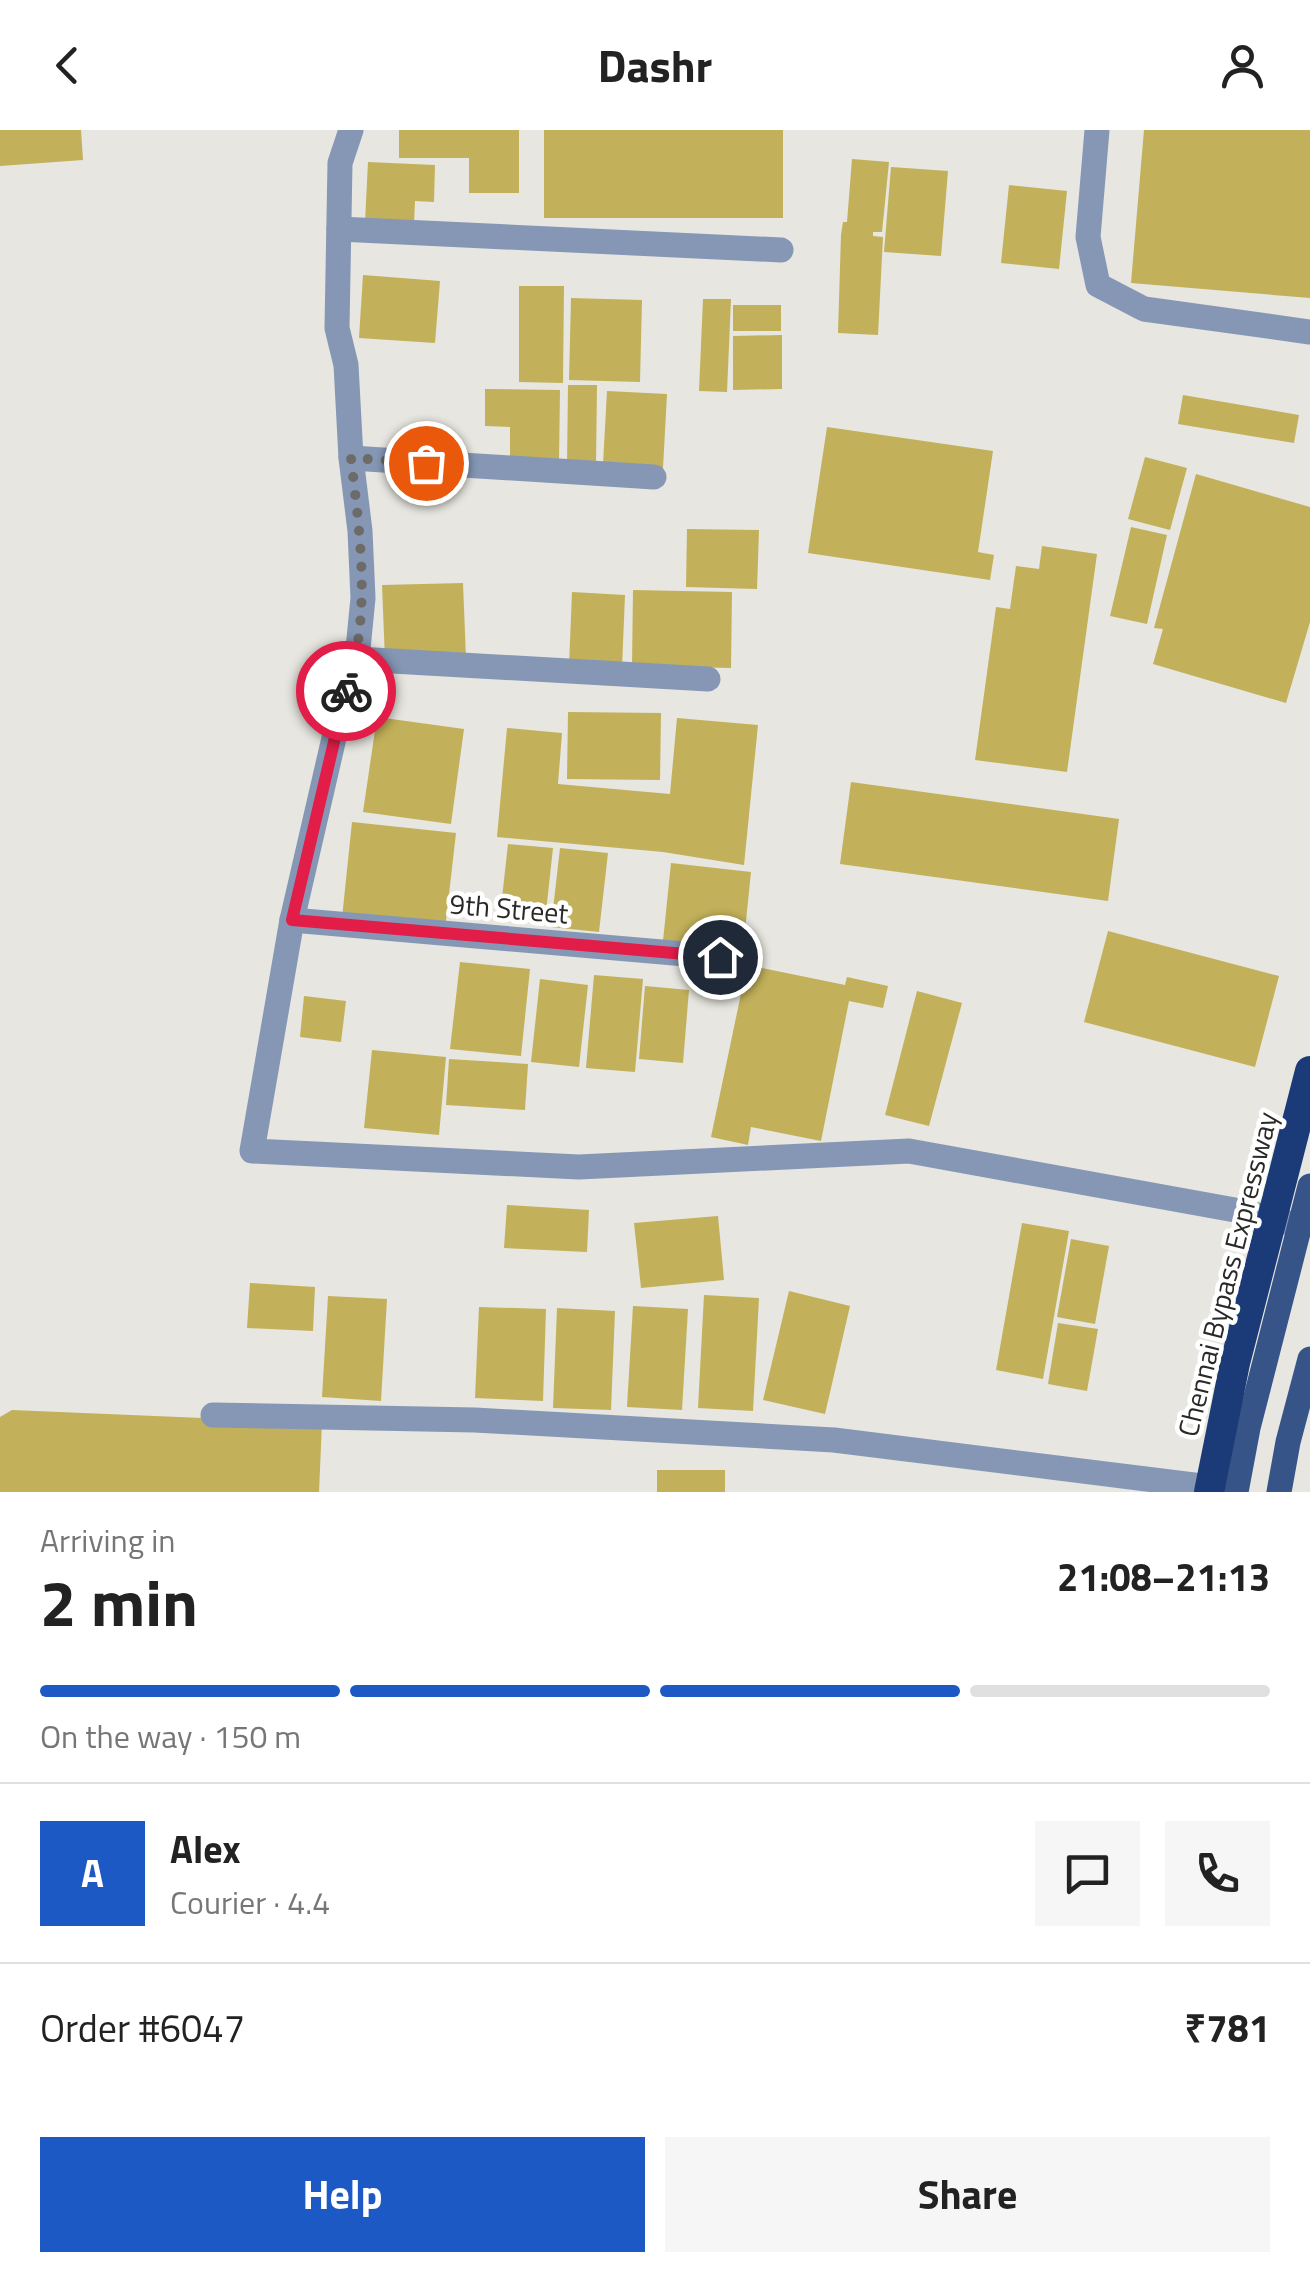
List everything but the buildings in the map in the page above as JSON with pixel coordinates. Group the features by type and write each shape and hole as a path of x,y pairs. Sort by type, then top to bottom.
{"highway":[{"name":"Chennai Bypass Expressway","path":"1209,1492 1234,1363 1310,1071"}],"main road":[{"path":"1236,1491 1248,1428 1310,1186"},
{"path":"1284,1491 1288,1442 1310,1358"}],"street":[{"path":"351,130 340,163 338,328 346,365 360,531 362,598 357,659 343,699 292,920 252,1151 578,1167 909,1151 1246,1212 1299,1226"},
{"path":"1097,130 1088,237 1098,285 1144,309 1310,332"},
{"path":"339,230 781,250"},
{"path":"351,458 654,477"},
{"path":"357,659 708,679"},
{"name":"9th Street","path":"292,920 720,957"},
{"path":"213,1415 475,1420 834,1440 1236,1491"}],"way so far":[{"path":"346,691 357,659 362,598 360,531 351,458 426,463"}],"route":[{"path":"346,691 292,920 720,957"}]}
